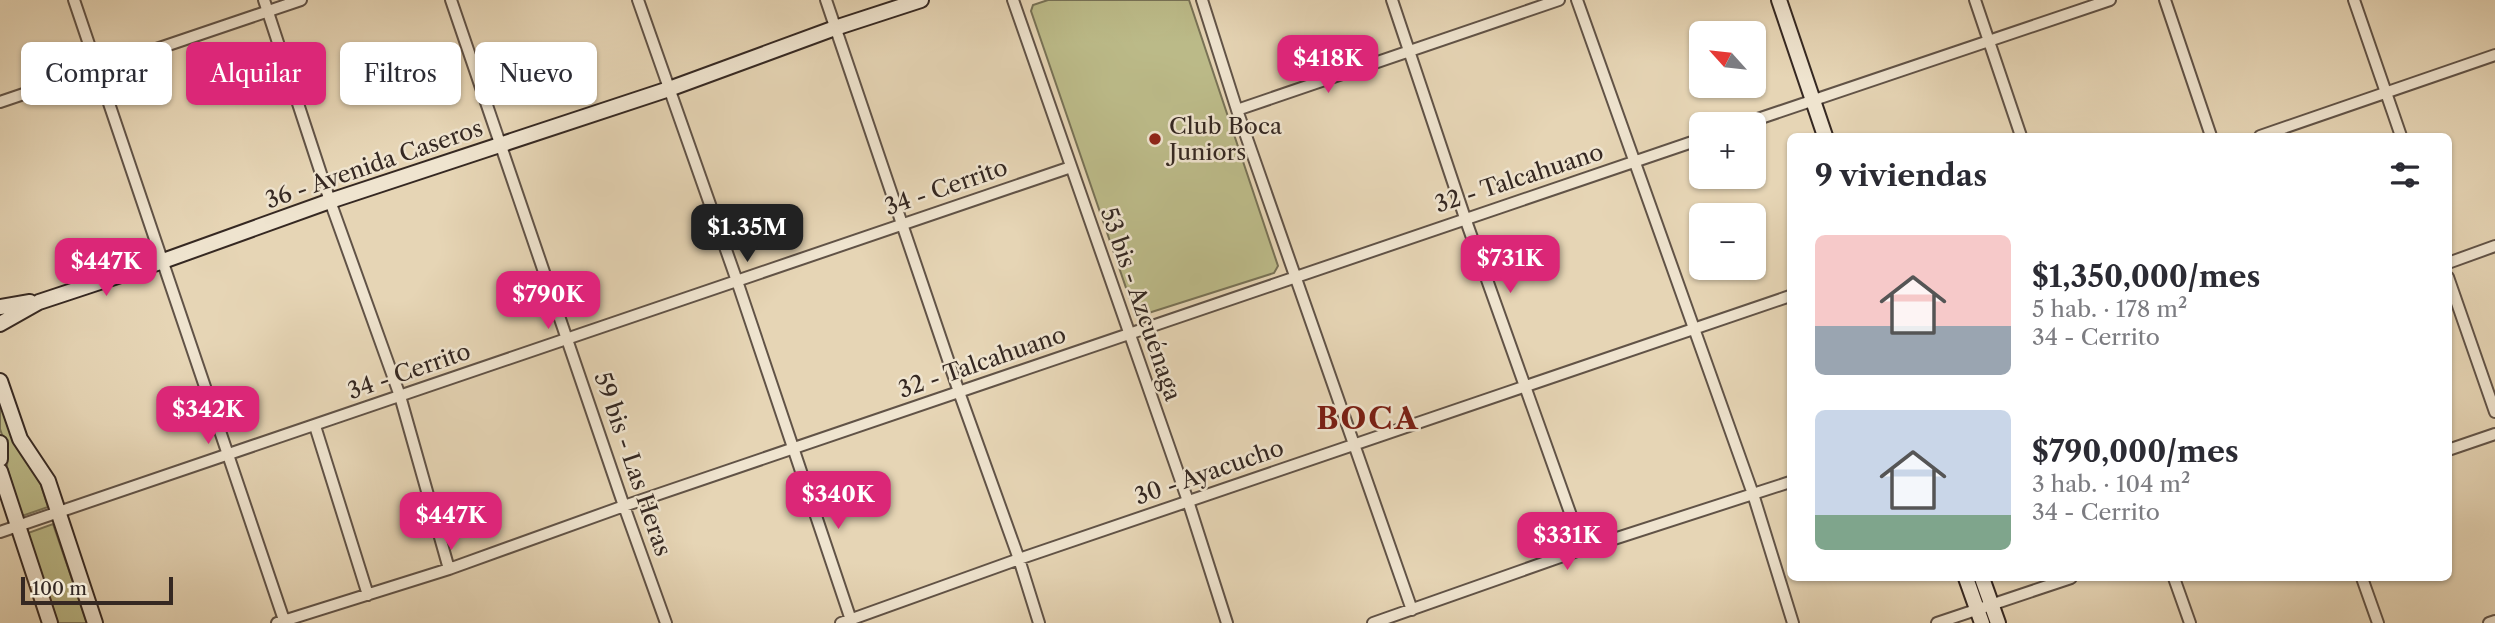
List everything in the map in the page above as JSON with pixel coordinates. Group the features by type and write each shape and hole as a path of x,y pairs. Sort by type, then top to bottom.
{"main road":[{"name":"36 - Avenida Caseros","path":"0,307 39,302 163,261 330,201 668,89 835,28 921,0"},
{"path":"1779,0 1824,133"},
{"name":"36 - Avenida Caseros","path":"0,324 39,302"},
{"path":"0,380 20,439 48,481 96,623"},
{"path":"0,443 0,459"},
{"path":"0,471 50,623"},
{"path":"1967,581 1980,617"},
{"path":"1983,581 1998,623"}],"street":[{"path":"75,0 88,42"},
{"path":"169,42 266,6 301,0"},
{"name":"59 bis - Las Heras","path":"451,0 666,623"},
{"path":"639,0 794,450 848,622"},
{"path":"826,0 1039,623"},
{"name":"53 bis - Azcuénaga","path":"1013,0 1188,501 1227,623"},
{"path":"1202,0 1237,110 1412,610"},
{"path":"1392,0 1465,218 1583,550"},
{"path":"1237,110 1559,0"},
{"path":"1577,0 1753,494 1794,623"},
{"path":"1975,0 2020,133"},
{"path":"1766,116 2110,0"},
{"path":"2165,0 2210,133"},
{"path":"2354,0 2400,133"},
{"path":"266,6 330,201 400,396 449,569"},
{"path":"2269,133 2495,55"},
{"path":"0,102 21,95"},
{"path":"109,105 282,622"},
{"name":"32 - Talcahuano","path":"282,622 449,569 624,506 1689,143"},
{"name":"34 - Cerrito","path":"0,533 1071,167"},
{"path":"2452,261 2495,246"},
{"path":"2452,288 2495,412"},
{"name":"30 - Ayacucho","path":"848,622 1019,559 1787,297"},
{"path":"315,426 368,595"},
{"path":"2452,449 2495,434"},
{"path":"1373,623 1787,483"},
{"path":"1937,623 1980,617 1992,604 2062,581"},
{"path":"2175,581 2190,623"},
{"path":"2363,581 2378,623"},
{"path":"2489,623 2495,621"}],"shaded area":[{"name":"Club Boca Juniors","path":"1048,0 1189,0 1278,266 1274,273 1136,317 1031,11 1033,5"},
{"path":"0,402 17,448 38,476 48,507 22,516 7,467 8,452 0,429"},
{"path":"53,524 87,623 58,623 28,533"}],"place":[{"name":"Club Boca Juniors","path":"1155,139"}],"district":[{"name":"BOCA","path":"1368,418"}]}
